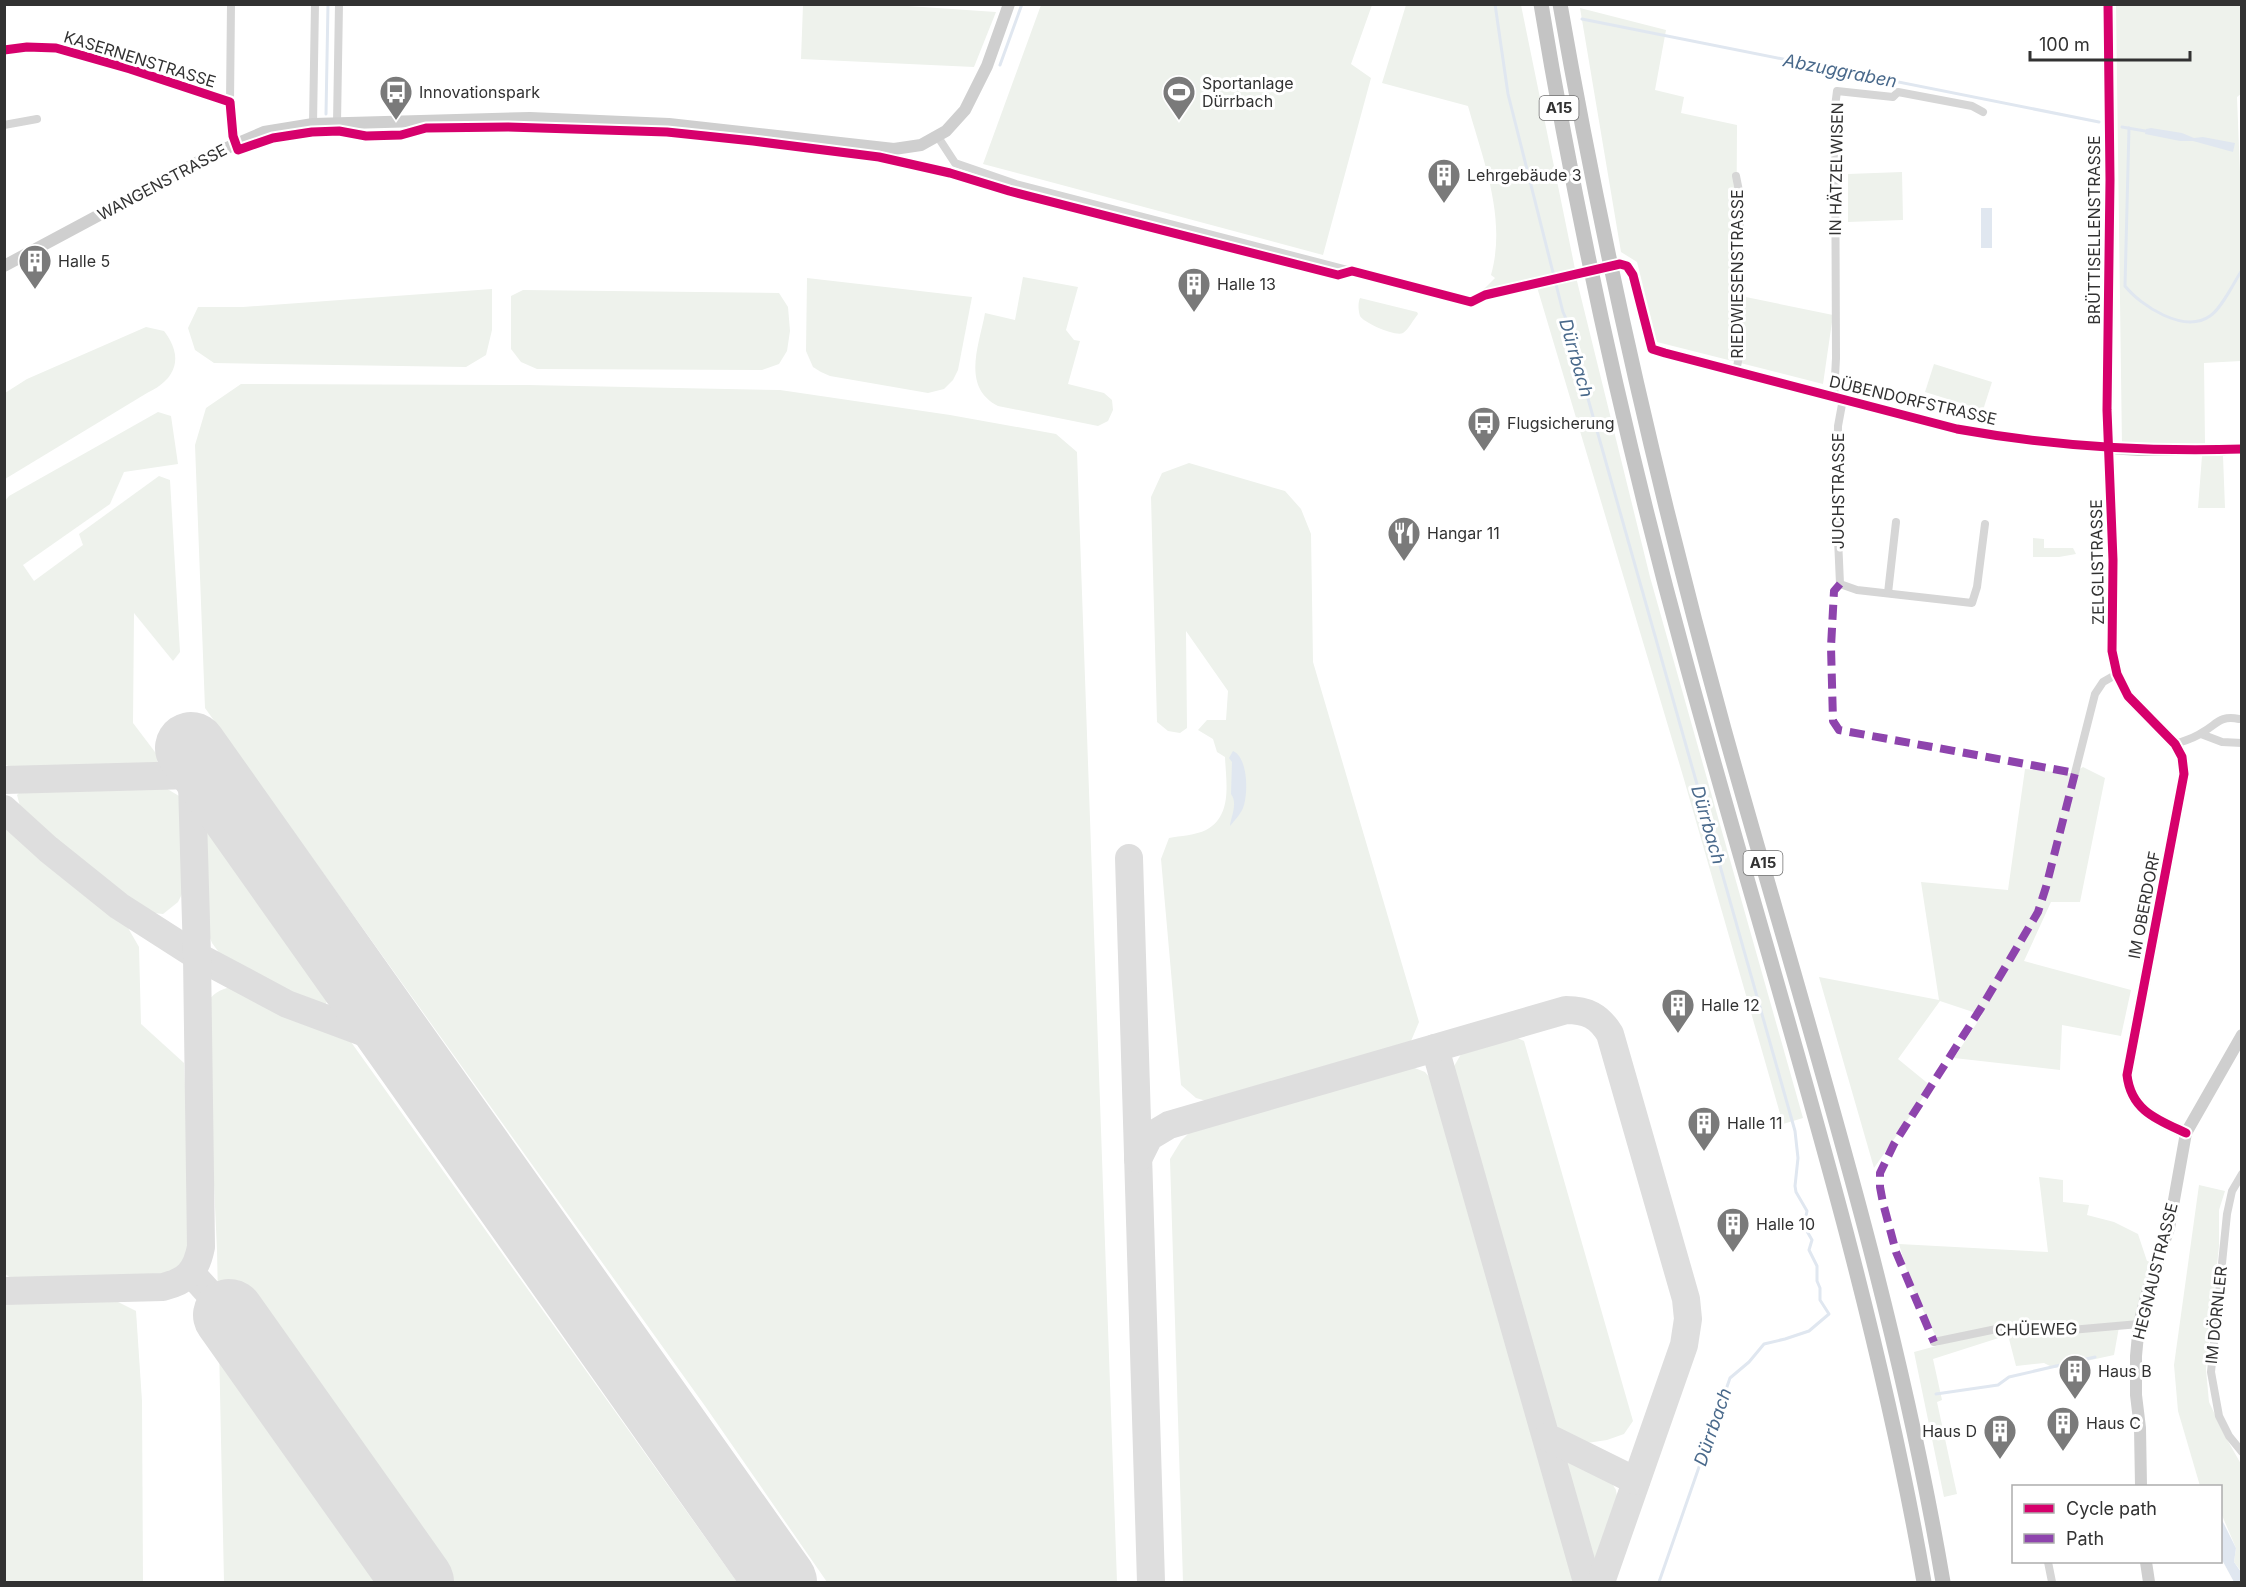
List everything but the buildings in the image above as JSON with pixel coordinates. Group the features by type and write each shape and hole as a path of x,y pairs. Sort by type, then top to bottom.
{"highway":[{"name":"A15","path":"1560,4 1603,236 1651,448 1721,715 1869,1242 1910,1411 1943,1582"},
{"name":"A15","path":"1541,5 1578,209 1630,443 1687,668 1847,1234 1890,1410 1924,1582"}],"street":[{"path":"231,4 230,102 235,143"},
{"path":"314,124 315,4"},
{"path":"337,123 339,4"},
{"path":"1009,4 975,93 957,120 938,138 956,163 979,172 1061,195 1471,302"},
{"name":"BRÜTTISELLENSTRASSE","path":"2106,7 2110,180 2107,410 2110,448"},
{"name":"KASERNENSTRASSE","path":"4,50 27,47 56,48 130,69 230,102"},
{"name":"IN HÄTZELWISEN","path":"1838,398 1835,107 1837,91 1893,96 1898,92 1972,106 1983,112"},
{"name":"WANGENSTRASSE","path":"4,266 235,143 264,132 314,124 530,118 598,120 713,128 845,145 894,148 921,146 938,138"},
{"path":"4,125 37,119"},
{"name":"RIEDWIESENSTRASSE","path":"1736,176 1740,196 1739,357 1736,371"},
{"name":"DÜBENDORFSTRASSE","path":"1654,350 1957,429 1990,435 2138,450 2241,449"},
{"name":"JUCHSTRASSE","path":"1838,398 1837,516 1840,584 1857,590 1888,593"},
{"name":"ZELGLISTRASSE","path":"2110,448 2113,560 2112,651 2117,674"},
{"path":"1896,522 1888,593 1972,603 1977,588 1985,524"},
{"path":"2075,773 2095,694 2103,682 2117,674"},
{"name":"IM OBERDORF","path":"2117,674 2128,696 2175,744 2184,765 2127,1076 2132,1095 2150,1117 2186,1133"},
{"path":"2175,744 2201,734 2222,719 2229,717 2239,719"},
{"path":"2201,734 2222,742 2241,743"},
{"name":"HEGNAUSTRASSE","path":"2141,1485 2140,1428 2136,1395 2139,1324 2146,1293 2169,1228 2186,1133 2241,1035"},
{"name":"IM DÖRNLER","path":"2241,1174 2232,1191 2227,1214 2211,1372 2219,1416 2229,1436 2241,1452"},
{"name":"CHÜEWEG","path":"1934,1342 2006,1327 2049,1332 2139,1324"},
{"path":"2048,1563 2052,1582"},
{"path":"2146,1563 2149,1582"}],"shaded area":[{"path":"803,5 893,5 996,12 974,67 801,59"},
{"name":"Sportanlage Dürrbach","path":"1041,5 1372,5 1351,64 1371,78 1323,255 983,164"},
{"path":"1406,5 1521,5 1575,269 1482,291 1495,278 1491,275 1495,254 1495,211 1486,168 1468,106 1382,83"},
{"path":"2116,5 2241,5 2242,93 2237,97 2242,223 2241,361 2204,363 2205,444 2122,447"},
{"path":"1580,8 1666,30 1655,90 1684,97 1681,113 1737,125 1736,295 1833,315 1823,384 1657,342 1637,262 1621,252"},
{"path":"2146,129 2182,133 2194,138 2203,137 2235,143 2233,152 2193,141 2180,141 2145,134"},
{"path":"1902,172 1903,220 1848,222 1848,174"},
{"path":"1981,208 1992,208 1992,248 1981,248"},
{"path":"1023,277 1078,287 1066,330 1074,340 1080,341 1068,384 1104,393 1112,400 1113,410 1108,421 1098,426 998,406 987,398 980,388 975,365 985,313 1015,320"},
{"path":"1576,277 1650,577 1803,1118 1783,1124 1683,776 1537,287"},
{"path":"807,278 972,297 958,370 953,380 944,389 928,393 830,376 813,367 806,351"},
{"path":"492,289 492,330 486,355 466,367 214,363 195,350 188,328 198,307 243,307"},
{"path":"523,290 779,293 788,307 790,331 787,351 779,364 762,370 537,369 521,362 511,349 511,296"},
{"path":"1360,298 1418,314 1403,333 1387,331 1367,322 1360,316 1358,306"},
{"path":"146,327 164,331 174,350 174,366 165,381 5,479 5,393 27,379"},
{"path":"1934,364 1992,382 1983,410 1925,392"},
{"path":"241,384 528,385 780,390 950,415 1056,434 1077,452 1117,1582 827,1582 705,1406 205,708 195,445 206,408"},
{"path":"158,412 171,416 178,464 124,472 110,504 23,565 34,581 83,545 79,534 159,476 170,480 180,652 173,661 134,613 133,723 158,756 157,766 17,770 4,764 5,501 9,496"},
{"path":"2202,456 2223,456 2225,508 2198,508"},
{"path":"1189,463 1285,491 1301,509 1311,534 1313,662 1419,1022 1411,1041 1389,1054 1217,1104 1196,1098 1181,1085 1161,859 1169,838 1198,833 1215,824 1224,807 1227,787 1225,757 1217,752 1213,739 1198,730 1207,720 1226,720 1228,691 1186,631 1187,728 1180,733 1168,731 1157,722 1151,497 1162,473"},
{"path":"2033,538 2044,539 2044,548 2073,548 2076,554 2059,557 2033,557"},
{"path":"1233,751 1242,760 1246,775 1246,792 1243,808 1230,826 1234,806 1231,794 1232,762 1229,758"},
{"path":"2083,767 2105,778 2080,902 2051,902 2024,961 2131,990 2121,1036 2062,1025 2060,1070 1954,1058 1982,1015 1940,1001 1898,1059 1931,1086 1874,1168 1819,977 1939,1000 1921,882 2008,890 2025,769 2077,774 2078,770"},
{"path":"159,784 179,796 186,815 185,888 178,902 163,914 144,912 87,872 21,810 17,795 25,787"},
{"path":"5,818 124,921 139,947 141,1024 184,1063 192,1242 179,1268 156,1280 17,1282 5,1274"},
{"path":"205,825 331,995 325,1005 282,989 226,962 212,943 204,923 201,831"},
{"path":"227,988 234,988 351,1042 737,1582 224,1582 217,1250 206,1008 214,995"},
{"path":"1511,1035 1524,1041 1633,1421 1624,1434 1607,1440 1587,1443 1569,1437 1550,1419 1453,1089 1453,1068 1464,1049"},
{"path":"1407,1065 1425,1072 1436,1085 1568,1541 1575,1582 1183,1582 1170,1159 1181,1141 1195,1127"},
{"path":"2039,1177 2063,1180 2063,1202 2089,1205 2087,1215 2114,1222 2138,1234 2147,1261 2157,1261 2139,1324 2007,1331 2119,1327 2114,1355 2054,1368 2044,1363 2016,1366 2008,1335 1933,1359 1942,1400 1937,1402 1957,1494 1944,1497 1914,1352 1940,1345 1912,1288 1899,1244 2048,1252"},
{"path":"2199,1185 2225,1191 2219,1210 2219,1246 2206,1370 2209,1402 2241,1464 2241,1571 2234,1562 2236,1548 2222,1515 2222,1485 2200,1485 2178,1411 2174,1365"},
{"path":"110,1298 136,1311 142,1401 143,1582 5,1582 5,1306 15,1300"},
{"path":"1562,1453 1608,1477 1616,1490 1618,1503 1594,1575"},
{"path":"2222,1520 2236,1548 2234,1562 2241,1572 2241,1582 2234,1582 2222,1560"}],"waterway":[{"path":"326,114 328,4"},
{"path":"1000,65 1022,4"},
{"name":"Dürrbach","path":"1495,4 1508,94 1563,312 1568,323 1795,1131 1798,1158 1796,1192 1807,1211 1804,1226 1812,1240 1809,1250 1817,1266 1820,1300 1829,1314 1809,1331 1764,1344 1749,1362 1730,1378 1659,1582"},
{"name":"Abzuggraben","path":"1582,19 2099,122"},
{"name":"Abzuggraben","path":"2122,127 2145,131"},
{"path":"2129,128 2125,286 2141,302 2164,315 2176,320 2200,321 2210,316 2219,307 2242,270"},
{"path":"1936,1394 1998,1385 2009,1377 2095,1357"}],"taxiway":[{"path":"4,1291 163,1287 178,1282 189,1274 199,1256 201,1247 197,956 191,748"},
{"path":"4,780 192,775"},
{"path":"4,809 48,849 119,906 197,956 287,1004 373,1036 393,1046 415,1065"},
{"path":"1129,858 1151,1582"},
{"path":"1138,1159 1149,1137 1169,1125 1566,1010 1580,1011 1597,1018 1610,1034 1686,1299 1688,1319 1684,1345 1601,1582"},
{"path":"1435,1048 1587,1582"},
{"path":"191,1273 229,1315"},
{"path":"1547,1437 1636,1481"}],"runway":[{"path":"191,748 781,1582"},
{"path":"229,1315 418,1582"}],"marked path":[{"path":"1840,584 1834,591 1831,647 1833,721 1839,730 2075,773 2038,912 1981,1008 1894,1144 1880,1173 1883,1203 1896,1252 1934,1342"}],"cycle path":[{"path":"2108,4 2110,180 2107,410 2113,560 2112,651 2117,674 2128,696 2175,744 2182,757 2184,774 2127,1075 2134,1097 2140,1106 2156,1118 2186,1133"},
{"path":"4,50 27,47 56,48 130,69 230,102 233,136 238,150 273,138 312,132 339,131 366,136 401,135 426,128 508,127 667,132 879,157 950,173 1009,191 1338,275 1352,271 1471,302 1485,295 1620,264 1627,266 1633,275 1652,349 1665,353 1957,429 1992,435 2063,444 2134,448 2242,449"}],"place":[{"name":"Innovationspark","path":"396,121"},
{"name":"Sportanlage Dürrbach","path":"1179,121"},
{"name":"Lehrgebäude 3","path":"1444,204"},
{"name":"Halle 5","path":"35,290"},
{"name":"Halle 13","path":"1194,313"},
{"name":"Flugsicherung","path":"1484,452"},
{"name":"Hangar 11","path":"1404,562"},
{"name":"Halle 12","path":"1678,1034"},
{"name":"Halle 11","path":"1704,1152"},
{"name":"Halle 10","path":"1733,1253"},
{"name":"Haus B","path":"2075,1400"},
{"name":"Haus C","path":"2063,1452"},
{"name":"Haus D","path":"2000,1460"}]}
